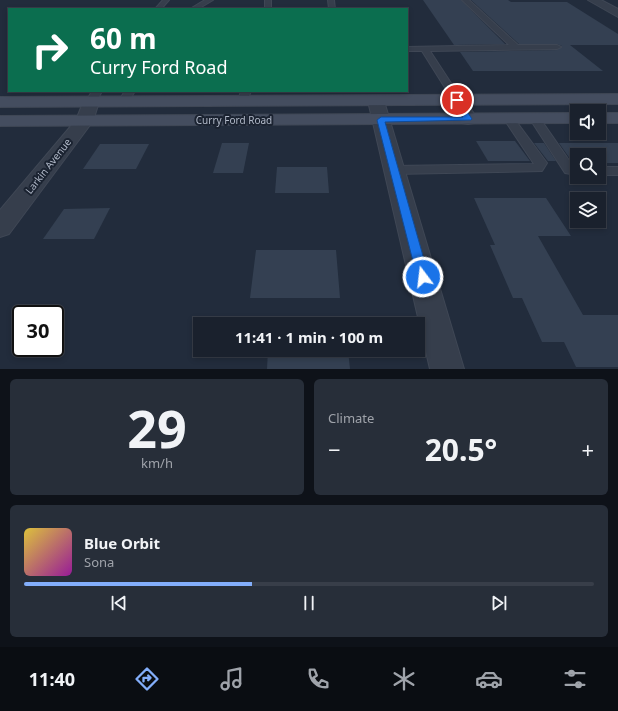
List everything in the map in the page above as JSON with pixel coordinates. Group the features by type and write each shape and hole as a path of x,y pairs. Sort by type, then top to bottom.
{"main road":[{"name":"Curry Ford Road","path":"0,121 91,105 126,96 245,96 468,119 570,118"},
{"name":"Curry Ford Road","path":"0,102 378,110 457,100 618,100"},
{"path":"606,118 618,118"}],"street":[{"path":"593,0 618,14"},
{"path":"603,6 618,6"},
{"path":"457,100 468,119"},
{"name":"Larkin Avenue","path":"0,227 91,105"},
{"path":"378,110 447,369"}],"lane":[{"path":"159,8 166,0"},
{"path":"195,8 210,0"},
{"path":"465,0 515,47"},
{"path":"408,49 557,47"},
{"path":"425,49 457,100"},
{"path":"535,118 570,166"},
{"path":"394,170 538,168 542,163 508,119"},
{"path":"606,171 618,171"}],"building":[{"path":"423,0 461,0 505,44 454,45"},
{"path":"471,0 567,2 618,34 618,45 570,45 603,71 473,71 460,52 557,50 562,46 557,44 519,44"},
{"path":"476,141 515,141 530,161 488,161"},
{"path":"222,143 249,143 243,173 213,173"},
{"path":"534,143 544,143 556,161 548,161"},
{"path":"559,143 618,143 618,163 606,163 606,148 570,148 570,159"},
{"path":"100,144 149,144 136,169 83,169"},
{"path":"277,167 327,167 329,193 275,193"},
{"path":"474,198 546,198 571,236 538,236 583,315 618,315 618,367 576,367 564,342 542,342 522,298 513,298 490,245 495,245"},
{"path":"110,208 94,239 43,239 64,209"},
{"path":"256,250 336,250 340,298 250,298"},
{"path":"268,357 349,357 350,369 267,369"}],"route":[{"path":"423,277 381,120 468,119 457,100"}]}
